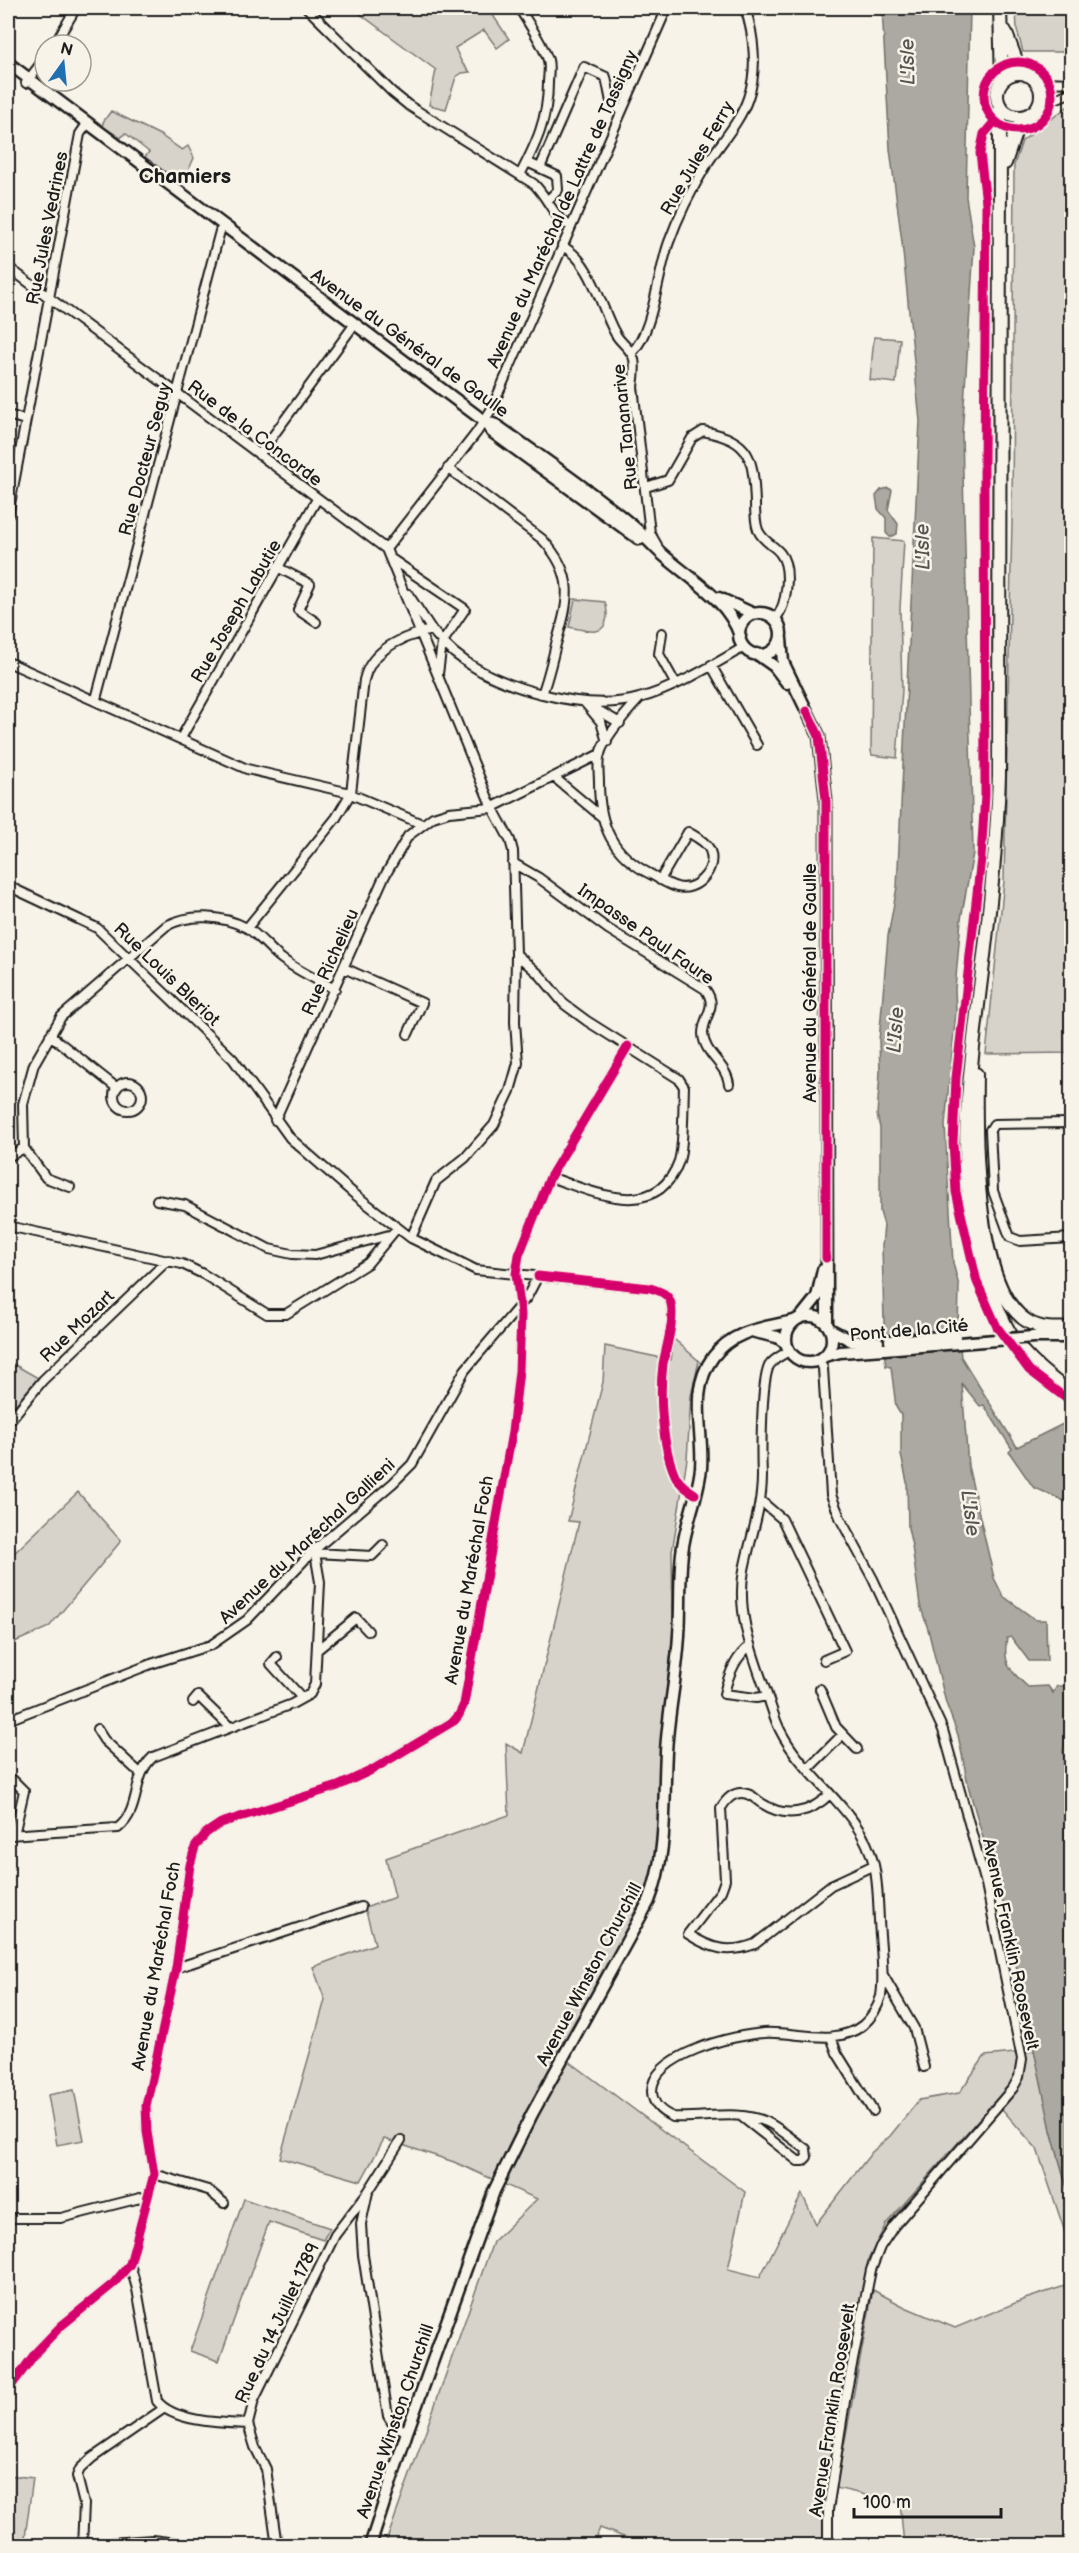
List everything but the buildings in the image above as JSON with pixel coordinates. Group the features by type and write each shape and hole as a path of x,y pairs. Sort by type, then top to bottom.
{"main road":[{"path":"1000,9 1009,45 1018,65 1041,94 1034,110 1016,130 1000,194"},
{"path":"1000,9 1002,81 998,90 1000,106 999,776 995,862 969,1071 966,1122 967,1183 975,1234 995,1303 1014,1339 1041,1370 1071,1394"},
{"name":"Avenue du Général de Gaulle","path":"8,63 70,116 87,124 484,422 492,432 661,554"},
{"name":"Avenue du Général de Gaulle","path":"8,69 28,81"},
{"path":"1002,81 1013,74 1029,76"},
{"path":"1000,106 1010,115 1023,117 1034,110"},
{"path":"661,554 710,593 732,616 744,647 757,654 774,649 781,639 780,628 775,619 765,614 754,614 738,608 710,593"},
{"path":"740,636 743,622 754,614"},
{"name":"Avenue du Général de Gaulle","path":"781,639 783,662 821,744 826,800 826,1258 829,1327"},
{"name":"Avenue du Général de Gaulle","path":"757,654 774,666 807,711"},
{"path":"980,992 976,1145 985,1227 998,1280 1012,1308 1027,1322 1049,1329"},
{"name":"Avenue du Général de Gaulle","path":"796,1319 810,1308 817,1297 826,1258"},
{"path":"743,1333 758,1331 781,1338 787,1347 793,1356 805,1362 822,1358 832,1344 829,1327 814,1316 796,1319 787,1331 787,1347"},
{"name":"Avenue Winston Churchill","path":"370,2546 407,2432 504,2169 649,1901 658,1879 663,1846 666,1751 680,1636 682,1553 702,1454 699,1400 703,1379 712,1359 730,1340 757,1328 796,1319"},
{"name":"Pont de la Cité","path":"829,1327 852,1341 884,1345"},
{"path":"1030,1333 1071,1328"},
{"path":"1030,1333 1071,1337"},
{"name":"Pont de la Cité","path":"822,1358 836,1353 884,1345 1030,1333"}],"street":[{"path":"61,33 76,8"},
{"path":"307,8 392,92 408,105 520,175 541,191 556,216 570,226"},
{"path":"519,8 549,62 548,103 545,119 520,175"},
{"name":"Avenue du Maréchal de Lattre de Tassigny","path":"388,553 448,468 484,422 667,8"},
{"name":"Rue Jules Ferry","path":"631,353 643,340 668,244 682,208 749,97 754,61 750,24 745,8"},
{"path":"540,168 584,67 606,77 611,102 621,111"},
{"path":"28,81 33,74"},
{"path":"1029,76 1045,82 1071,83"},
{"path":"1034,110 1071,92"},
{"name":"Rue Jules Vedrines","path":"8,515 80,134 87,124"},
{"path":"527,162 552,173 559,180 556,194 547,201"},
{"name":"Rue Docteur Seguy","path":"96,699 220,231 224,227"},
{"name":"Rue Tananarive","path":"562,246 587,272 615,334 631,353 634,362 633,387 650,533 661,554"},
{"name":"Rue de la Concorde","path":"8,267 465,609 442,643"},
{"path":"259,455 354,325"},
{"path":"8,415 25,420"},
{"path":"646,486 668,480 673,475 692,438 703,431 735,441 745,449 754,472 757,527 762,538 777,550 785,562 784,604 775,619"},
{"path":"448,468 542,539 555,553 563,569 568,587 567,608 542,694"},
{"name":"Rue Joseph Labutie","path":"181,738 317,499"},
{"path":"388,553 418,633 491,808 510,840 513,863 516,954 515,1022 518,1064 510,1091 494,1125 465,1158 436,1181 411,1238"},
{"path":"277,567 310,584 298,610 316,622"},
{"path":"401,585 442,643 482,673 511,686 585,703 640,698 675,683 744,647"},
{"path":"247,928 336,818 351,793 366,673 370,663 393,644 418,633 432,630"},
{"path":"662,633 659,654 675,683"},
{"path":"437,675 442,643"},
{"path":"8,662 263,774 351,793 422,824 449,812 491,808 600,754"},
{"path":"711,665 757,745"},
{"path":"640,698 600,754 599,794 609,839 634,867 660,880 678,888 691,887 700,881 708,871 711,854 705,843 688,832 660,880"},
{"path":"585,703 620,723"},
{"path":"585,703 601,722 607,742"},
{"path":"555,778 603,818"},
{"name":"Rue Richelieu","path":"275,1120 399,848 408,836 422,824"},
{"name":"Impasse Paul Faure","path":"513,863 539,878 608,929 705,989 711,997 703,1032 705,1043 728,1077 729,1084"},
{"name":"Rue Louis Bleriot","path":"8,886 97,928 232,1059 275,1120 298,1145 411,1238 476,1270 650,1288 668,1297 671,1315 663,1368 662,1414 675,1476 682,1485 695,1494"},
{"path":"70,1187 46,1179 24,1148 22,1104 34,1064 61,1017 166,926 177,920 207,917 247,928 297,970 335,989"},
{"path":"516,954 540,975 564,1004 679,1079 684,1087 679,1160 669,1179 655,1192 640,1198 623,1199 550,1177"},
{"path":"344,968 422,1003 408,1034"},
{"path":"50,1035 117,1088"},
{"path":"520,1305 516,1274 519,1255 550,1177 628,1046"},
{"path":"1071,1123 994,1124 990,1130 993,1191 1010,1237 1015,1240 1071,1238"},
{"path":"8,1157 24,1148"},
{"path":"157,1200 186,1205 269,1249 292,1254 315,1255 391,1235"},
{"path":"8,1226 168,1260 203,1274 267,1314 286,1314 368,1263 397,1228"},
{"name":"Rue Mozart","path":"11,1419 43,1380 168,1260"},
{"name":"Avenue du Maréchal Gallieni","path":"8,1720 150,1664 211,1645 246,1620 314,1552 412,1464 465,1370 520,1305 538,1276"},
{"name":"Avenue du Maréchal Foch","path":"8,2390 37,2351 61,2326 114,2283 130,2264 154,2174 147,2132 147,2106 176,1968 190,1865 195,1847 206,1833 221,1823 338,1786 372,1770 454,1721 459,1715 464,1704 512,1432 519,1371 520,1305"},
{"path":"742,2117 798,2161 803,2161 807,2157 806,2149 782,2131 760,2120 742,2117 721,2115 673,2117 658,2108 653,2097 654,2080 664,2067 711,2043 764,2033 831,2037 852,2032 863,2025 872,2014 881,1995 882,1973 874,1865 865,1839 844,1809 808,1769 780,1731 744,1624 742,1588 746,1559 761,1501 768,1369 787,1347"},
{"name":"Avenue Franklin Roosevelt","path":"822,1358 831,1495 943,1730 986,1884 1022,2059 1019,2077 1013,2088 894,2226 880,2247 871,2270 846,2396 828,2510 828,2546"},
{"path":"761,1501 782,1519 845,1651 824,1660"},
{"path":"12,1780 24,1791 10,1835 118,1828 128,1820 144,1765 153,1757 310,1694 315,1684 320,1582 314,1552 372,1556 383,1545"},
{"path":"317,1650 356,1618 368,1630"},
{"path":"750,1646 740,1655 724,1694 756,1698 767,1696"},
{"path":"277,1657 271,1664 302,1698"},
{"path":"820,1689 836,1727 857,1749"},
{"path":"193,1702 198,1696 230,1727"},
{"path":"98,1729 104,1740 141,1774"},
{"path":"808,1769 842,1735"},
{"path":"830,1794 810,1809 796,1814 782,1813 763,1805 748,1794 737,1793 726,1798 722,1808 725,1880 721,1891 688,1934 716,1949 735,1950 755,1944 831,1885 874,1865"},
{"path":"176,1968 361,1906"},
{"path":"882,1973 914,2028 924,2067"},
{"path":"831,2037 837,2052 873,2111"},
{"path":"401,2140 368,2192 361,2224 363,2255 388,2416 393,2424 407,2432"},
{"path":"154,2174 208,2190 224,2203"},
{"name":"Rue du 14 Juillet 1789","path":"277,2546 266,2469 255,2447 248,2424 254,2400 335,2235 368,2192"},
{"path":"8,2218 61,2218 148,2196"},
{"path":"130,2264 137,2289 157,2401 163,2409 184,2417 248,2424"},
{"path":"163,2409 92,2458 80,2469 77,2476 84,2504 82,2545 152,2540 200,2546"}],"shaded area":[{"path":"352,8 488,8 509,39 497,48 484,30 455,48 462,63 470,72 456,77 446,109 429,105 436,70"},
{"path":"1016,8 1071,8 1071,52 1023,52 1017,30"},
{"path":"1071,104 1071,1053 986,1054 1004,881 1012,521 1014,165 1022,141"},
{"path":"111,111 160,135 182,150 188,146 194,158 185,178 179,182 145,157 149,152 125,133 121,138 103,127 103,122"},
{"path":"874,337 900,339 896,383 870,380"},
{"path":"873,538 904,541 900,608 902,690 897,758 872,755 871,751"},
{"path":"575,599 605,602 607,616 603,628 588,631 569,627"},
{"path":"674,1339 699,1361 691,1396 687,1459 672,1552 673,1633 660,1755 658,1848 652,1878 613,1955 557,2052 745,2192 728,2269 760,2277 802,2194 816,2224 872,2152 890,2136 919,2100 959,2093 985,2056 1034,2051 1047,2101 1051,2130 1071,2202 1071,2250 1037,2149 1002,2109 993,2103 886,2224 868,2260 823,2505 823,2545 645,2545 600,2528 593,2545 385,2545 493,2242 537,2199 454,2162 384,2139 361,2181 280,2158 325,2000 313,1967 375,1944 365,1908 395,1897 386,1858 509,1815 506,1743 523,1753 579,1522 568,1521 603,1382 605,1346 671,1360"},
{"path":"8,1361 38,1378 8,1413"},
{"path":"78,1492 121,1541 49,1627 8,1645 8,1559"},
{"path":"74,2090 84,2140 57,2145 48,2095"},
{"path":"244,2199 330,2228 323,2240 269,2222 219,2361 190,2351"},
{"path":"1071,2284 1071,2545 904,2545 900,2503 836,2488 873,2290 905,2307 955,2328 1025,2299"},
{"path":"8,2475 33,2478 24,2545 8,2545"}],"water":[{"name":"L'Isle","path":"882,8 970,8 966,197 974,247 962,435 973,853 961,919 955,989 956,1012 945,1125 953,1263 959,1286 958,1330 961,1357 1017,1447 1071,1420 1071,1504 1033,1487 1009,1452 1012,1449 984,1405 980,1406 962,1384 968,1466 994,1578 1003,1596 1036,1620 1046,1620 1047,1661 1029,1661 1011,1637 1007,1638 1006,1647 1009,1666 1028,1687 1048,1686 1053,1693 1057,1686 1065,1686 1071,1710 1071,1733 1066,1739 1063,1750 1072,1828 1071,2202 1051,2130 993,1856 986,1848 969,1789 958,1735 946,1703 920,1605 908,1528 907,1482 901,1455 901,1415 896,1407 891,1367 886,1366 885,1359 882,1246 884,1225 880,1212 880,1128 877,1115 880,1072 879,1041 888,936 897,887 920,421 890,149"},
{"path":"888,488 892,490 888,510 898,524 897,534 890,537 886,533 886,518 878,509 876,496 881,490"}],"cycle path":[{"path":"1018,62 1031,65 1042,72 1049,83 1052,96 1049,109 1042,120 1031,127 1018,130 1005,127 994,120 987,109 984,96 987,83 994,72 1005,65 1018,62"},
{"path":"995,121 984,134 980,153 986,203 985,795 981,858 956,1078 953,1143 956,1192 977,1282 997,1327 1029,1370 1072,1403"},
{"path":"807,711 819,736 826,800 826,1258"},
{"path":"8,2390 37,2351 61,2326 114,2283 130,2264 154,2174 147,2132 146,2106 176,1968 190,1865 195,1847 206,1833 221,1823 338,1786 372,1770 454,1721 459,1715 464,1704 512,1432 519,1371 521,1314 516,1274 519,1255 550,1177 628,1046"},
{"path":"538,1276 650,1288 666,1295 671,1304 672,1317 663,1364 661,1390 664,1435 675,1475 681,1484 695,1494"}],"district":[{"name":"Chamiers","path":"185,176"}]}
